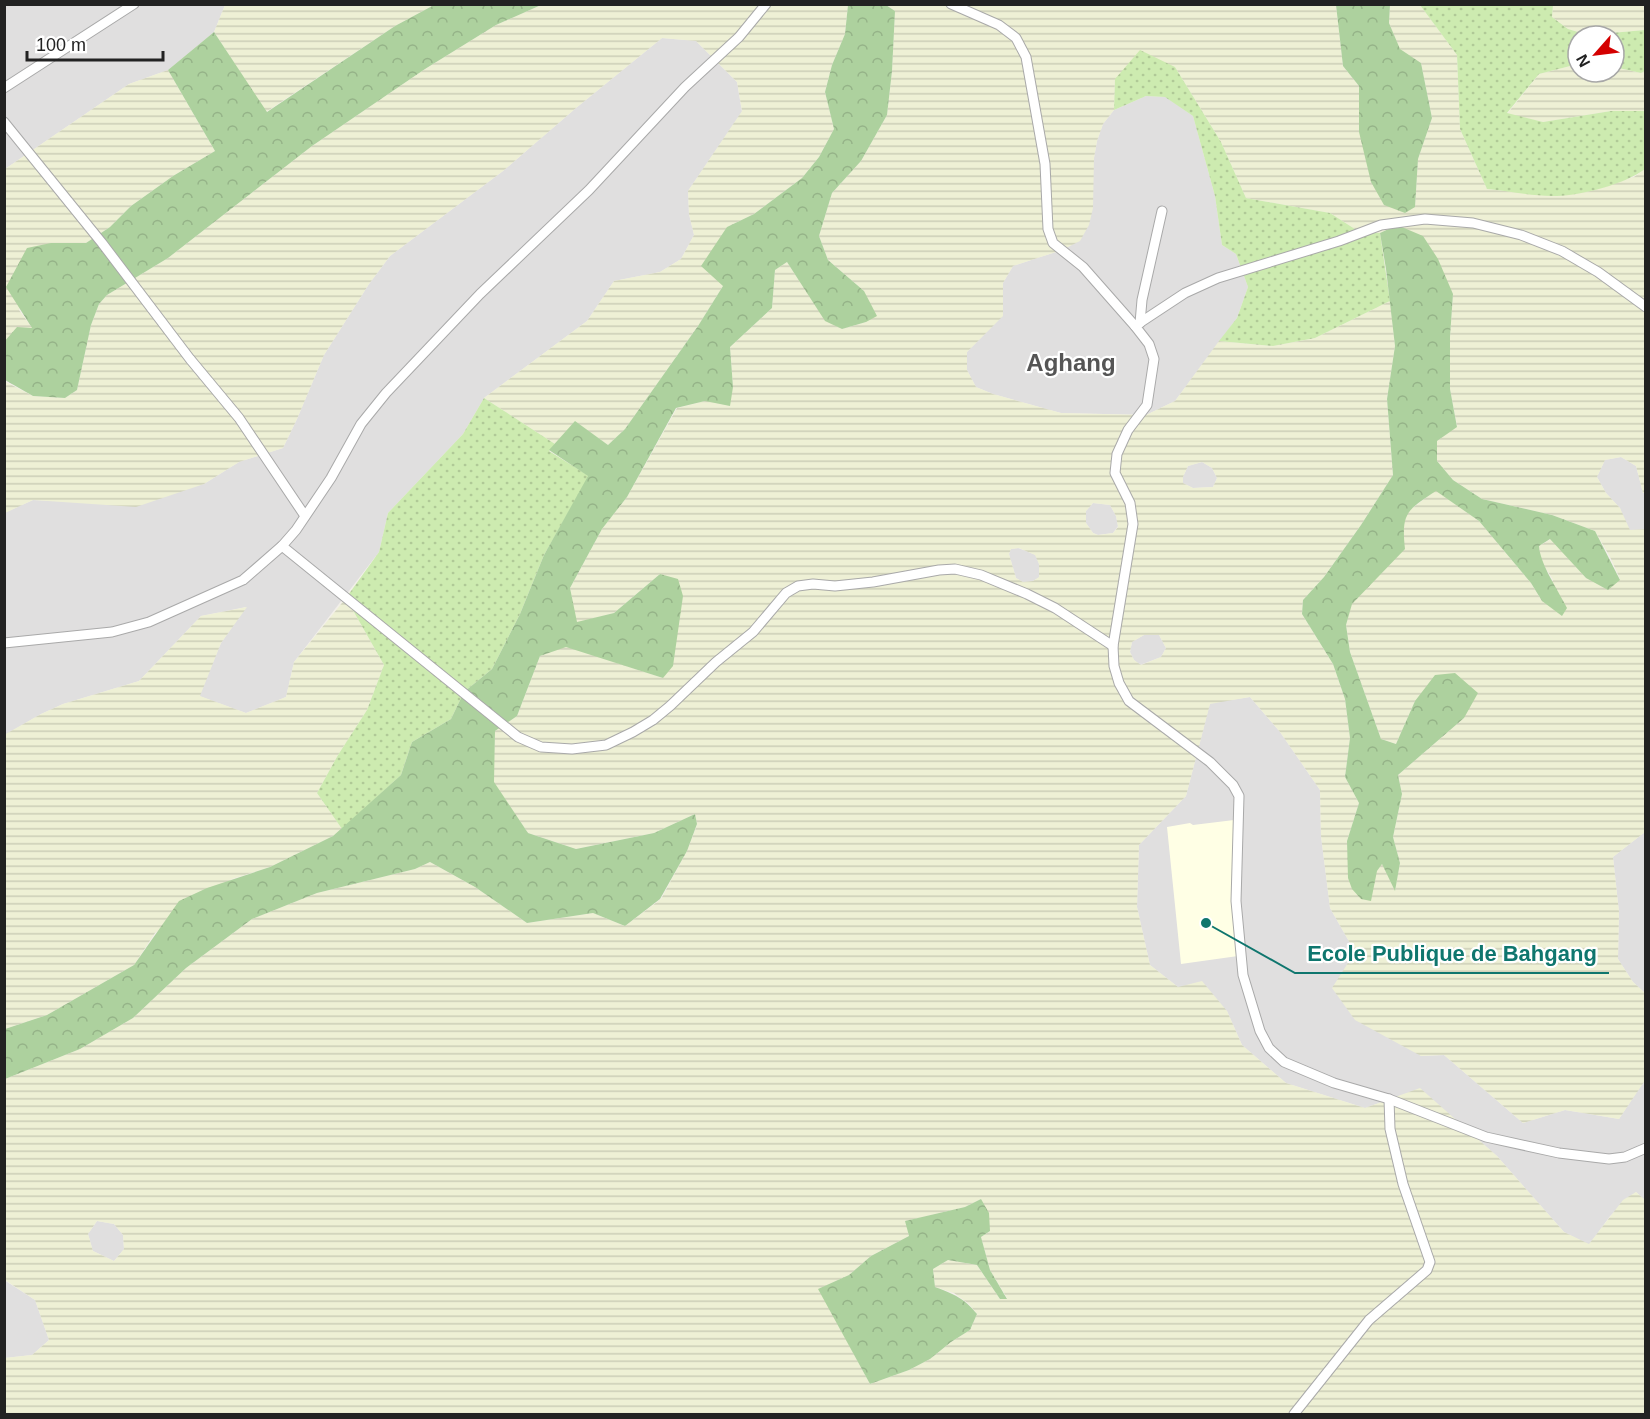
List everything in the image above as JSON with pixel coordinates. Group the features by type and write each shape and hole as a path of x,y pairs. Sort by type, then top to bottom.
{"street":[{"path":"4,87 134,4"},
{"path":"4,643 112,632 148,622 243,580 282,546 305,516 332,478 361,424 386,393 480,294 589,190 685,87 739,37 766,4"},
{"path":"951,4 999,25 1016,38 1026,57 1045,164 1048,230 1053,243 1083,267 1138,325 1149,344 1154,359 1147,405 1128,430 1117,453 1115,473 1130,503 1133,524 1113,646 1114,666 1119,683 1129,701 1210,762 1233,785 1239,796 1236,902 1243,975 1260,1031 1269,1048 1284,1062 1334,1083 1389,1100 1486,1137 1559,1153 1609,1159 1625,1157 1646,1148"},
{"path":"4,122 239,418 305,516"},
{"path":"1138,325 1162,211"},
{"path":"1138,325 1185,293 1218,278 1339,241 1381,225 1425,219 1473,223 1521,236 1562,251 1598,272 1646,307"},
{"path":"282,546 518,737 541,747 572,749 606,745 653,720 716,662 753,632 786,593 798,586 813,584 835,586 873,582 955,569 981,575 1027,594 1055,608 1113,646"},
{"path":"1294,1414 1369,1320 1427,1270 1430,1262 1403,1184 1390,1129 1389,1100"}],"shaded area":[{"path":"5,5 225,5 214,32 168,70 129,84 5,169"},
{"path":"225,5 434,5 395,26 266,112 214,32"},
{"path":"541,5 848,5 845,34 832,65 825,92 834,129 819,157 802,178 754,214 727,227 723,286 698,326 625,429 608,445 575,422 555,444 484,398 587,321 614,281 660,272 681,259 694,235 689,214 688,191 742,111 737,82 696,41 662,38 503,171 390,256 369,284 324,355 283,448 239,462 204,484 136,507 33,500 5,513 4,381 33,396 65,398 77,390 91,325 99,304 107,295 168,258 312,146 425,69 496,25"},
{"path":"886,5 1336,5 1343,66 1359,86 1359,132 1415,207 1418,159 1432,118 1421,63 1400,50 1389,23 1390,5 1420,5 1457,55 1460,129 1487,189 1557,196 1590,191 1634,177 1645,169 1645,493 1643,493 1636,466 1621,457 1605,460 1597,477 1606,493 1620,508 1630,530 1646,529 1645,832 1613,857 1619,912 1618,959 1633,982 1645,993 1646,1079 1619,1119 1565,1110 1523,1123 1444,1055 1421,1056 1355,1020 1332,988 1355,952 1330,908 1321,836 1320,790 1280,732 1250,697 1210,704 1186,796 1139,845 1137,907 1150,965 1178,987 1202,981 1227,1011 1242,1045 1286,1083 1365,1108 1420,1088 1497,1156 1564,1232 1589,1244 1623,1200 1636,1192 1645,1200 1645,1414 5,1414 4,1358 32,1355 49,1340 35,1300 5,1280 5,1079 80,1049 133,1018 186,968 252,919 317,893 415,869 430,862 475,887 527,923 593,913 625,926 661,899 687,851 697,825 695,814 654,833 576,849 528,833 493,782 495,731 517,716 540,656 566,646 663,678 660,574 614,613 576,623 570,588 602,529 627,497 677,408 705,401 733,387 730,347 772,308 775,270 787,262 825,320 842,329 866,322 864,291 828,260 819,236 832,193 861,161 887,115 895,11","holes":["1175,67 1221,142 1246,198 1330,213 1361,233 1380,233 1397,225 1453,294 1450,389 1457,426 1437,441 1437,461 1453,480 1482,499 1552,515 1595,531 1620,579 1586,578 1551,539 1539,546 1540,559 1553,580 1542,601 1531,583 1479,521 1436,490 1406,513 1402,527 1404,549 1351,604 1346,625 1350,652 1381,739 1396,744 1415,701 1464,718 1398,775 1402,794 1393,837 1400,863 1395,890 1382,863 1377,871 1347,841 1359,803 1345,777 1350,738 1345,699 1333,664 1302,614 1303,600 1324,577 1393,475 1387,399 1395,346 1390,301 1315,338 1273,346 1219,341 1175,401 1146,415 1061,413 976,387 967,370 967,352 1003,316 1003,283 1013,266 1062,250 1080,241 1089,225 1093,208 1094,158 1097,141 1103,124 1114,110 1115,79","1202,462 1212,468 1217,478 1213,487 1193,488 1183,483 1188,466","1093,503 1110,505 1116,516 1118,527 1113,533 1098,535 1093,533 1086,523 1086,511","1019,548 1035,555 1039,564 1039,577 1033,581 1023,582 1016,578 1009,554 1011,549","1144,635 1159,635 1166,648 1161,657 1141,665 1134,660 1130,652 1132,642","981,1199 990,1231 981,1237 990,1270 1007,1298 1000,1299 977,1265 948,1260 933,1269 935,1287 954,1293 969,1304 977,1314 970,1330 930,1359 909,1370 870,1384 819,1289 849,1275 871,1256 909,1236 906,1221 965,1207","97,1221 114,1224 123,1235 124,1249 114,1261 93,1251 88,1234"]},
{"path":"1553,5 1645,5 1645,30 1626,32 1626,24 1566,24 1566,28 1552,17"},
{"path":"662,38 696,41 737,82 742,112 688,191 689,214 694,235 681,259 660,272 614,281 587,321 484,398 463,434 388,513 379,552 294,662 286,697 246,713 199,696 221,643 246,607 201,616 139,681 63,704 5,735 4,513 33,500 75,502 204,484 239,462 283,448 324,355 369,284 390,256 503,171"},
{"path":"1566,67 1566,84 1626,84 1626,70 1641,73 1645,71 1645,111 1611,111 1543,122 1507,114 1539,74"},
{"path":"168,70 215,151 173,176 131,206 110,227 86,243 51,243 19,310 33,329 5,342 5,169 129,84"},
{"path":"1146,96 1166,97 1193,116 1215,196 1222,245 1236,254 1248,287 1237,318 1175,401 1146,415 1061,413 976,387 967,370 967,352 1002,316 1003,283 1013,266 1062,250 1094,158 1103,124 1114,110"},
{"path":"1621,457 1636,466 1643,493 1645,493 1645,529 1630,530 1625,524 1620,508 1606,493 1597,477 1605,460"},
{"path":"1202,462 1212,468 1217,478 1213,487 1193,488 1183,483 1188,466"},
{"path":"1093,503 1110,505 1118,526 1113,533 1098,535 1093,533 1086,523 1086,511"},
{"path":"1018,548 1036,555 1040,577 1033,581 1023,582 1016,578 1009,554 1011,549"},
{"path":"346,598 384,665 367,710 317,793 342,829 333,836 270,867 232,879 155,933 134,965 47,1015 5,1029 4,735 63,704 139,681 201,616 247,607 221,643 200,696 246,713 286,697 294,662"},
{"path":"1144,635 1159,635 1166,648 1161,657 1140,665 1130,652 1132,642"},
{"path":"1250,697 1280,732 1320,790 1321,836 1330,908 1421,1056 1444,1055 1523,1123 1565,1110 1619,1119 1645,1079 1645,1200 1636,1192 1610,1216 1589,1245 1564,1232 1497,1156 1420,1089 1365,1108 1286,1083 1242,1045 1227,1011 1178,987 1150,965 1137,907 1139,845 1186,796 1210,703"},
{"path":"1234,820 1238,956 1181,964 1167,827"},
{"path":"1645,832 1645,993 1633,982 1618,959 1619,912 1613,857"},
{"path":"97,1221 114,1224 123,1235 124,1249 114,1261 93,1251 88,1234"},
{"path":"4,1280 35,1300 49,1340 32,1355 5,1358"}],"green space":[{"path":"434,5 541,5 496,25 425,69 312,146 168,258 107,295 99,304 91,325 77,390 65,398 33,396 5,380 4,342 17,327 32,328 6,287 27,248 51,243 86,243 110,227 131,206 173,176 215,151 168,70 214,32 267,112 395,26"},
{"path":"848,5 886,5 895,11 887,115 861,161 832,193 819,236 828,260 864,291 877,316 842,329 825,321 787,262 775,270 772,308 730,347 733,387 730,406 705,401 676,408 627,497 602,529 570,588 577,622 614,613 660,574 678,579 683,596 673,666 663,678 566,647 540,656 517,716 495,731 494,782 528,833 576,849 654,833 695,814 697,824 687,851 660,899 625,926 593,913 527,923 475,887 430,862 415,869 317,893 252,919 186,968 133,1018 80,1049 5,1079 5,1029 47,1015 134,965 179,901 207,888 270,867 333,836 401,775 412,742 451,719 464,692 492,669 520,614 544,555 588,476 549,450 575,421 608,445 625,429 698,326 723,286 701,266 727,227 754,214 802,178 819,157 834,129 825,92 832,65 845,34"},
{"path":"1336,5 1390,5 1389,23 1400,49 1421,63 1432,118 1418,159 1415,207 1405,213 1384,205 1371,182 1359,132 1359,86 1343,66"},
{"path":"1420,5 1553,5 1552,17 1566,28 1566,67 1539,74 1507,113 1543,122 1611,111 1645,111 1645,169 1615,184 1567,195 1540,196 1487,189 1460,129 1457,55"},
{"path":"1645,30 1645,71 1641,73 1626,70 1626,32"},
{"path":"1140,50 1175,67 1221,142 1246,198 1330,213 1361,233 1380,233 1390,301 1315,338 1273,346 1219,341 1237,318 1248,287 1236,254 1222,245 1215,196 1193,116 1165,97 1146,96 1114,110 1115,79"},
{"path":"1397,225 1423,236 1438,259 1453,294 1450,389 1457,427 1437,441 1437,461 1453,480 1482,499 1552,515 1595,531 1620,580 1608,590 1586,578 1550,539 1539,546 1540,553 1567,608 1562,616 1542,601 1531,583 1479,521 1436,491 1412,508 1405,520 1405,549 1352,604 1346,625 1350,652 1381,739 1396,744 1415,701 1435,675 1455,673 1478,693 1464,718 1398,775 1402,794 1393,837 1400,863 1395,891 1382,864 1377,871 1371,901 1361,899 1352,889 1348,878 1347,841 1359,803 1345,777 1350,738 1345,699 1333,664 1302,614 1303,600 1324,577 1393,475 1387,399 1395,346 1380,233"},
{"path":"484,398 555,444 549,451 589,476 544,555 520,614 492,669 464,692 451,719 412,742 401,775 342,829 317,793 367,710 384,665 346,598 379,552 388,513 463,434"},
{"path":"981,1199 989,1213 990,1231 981,1237 990,1270 1007,1299 1000,1299 977,1265 948,1260 933,1269 935,1287 958,1297 977,1314 970,1330 930,1359 909,1370 870,1384 818,1289 849,1275 871,1256 909,1236 905,1221 965,1207"}],"place":[{"name":"Ecole Publique de Bahgang","path":"1206,923"}],"district":[{"name":"Aghang","path":"1071,363"}]}
